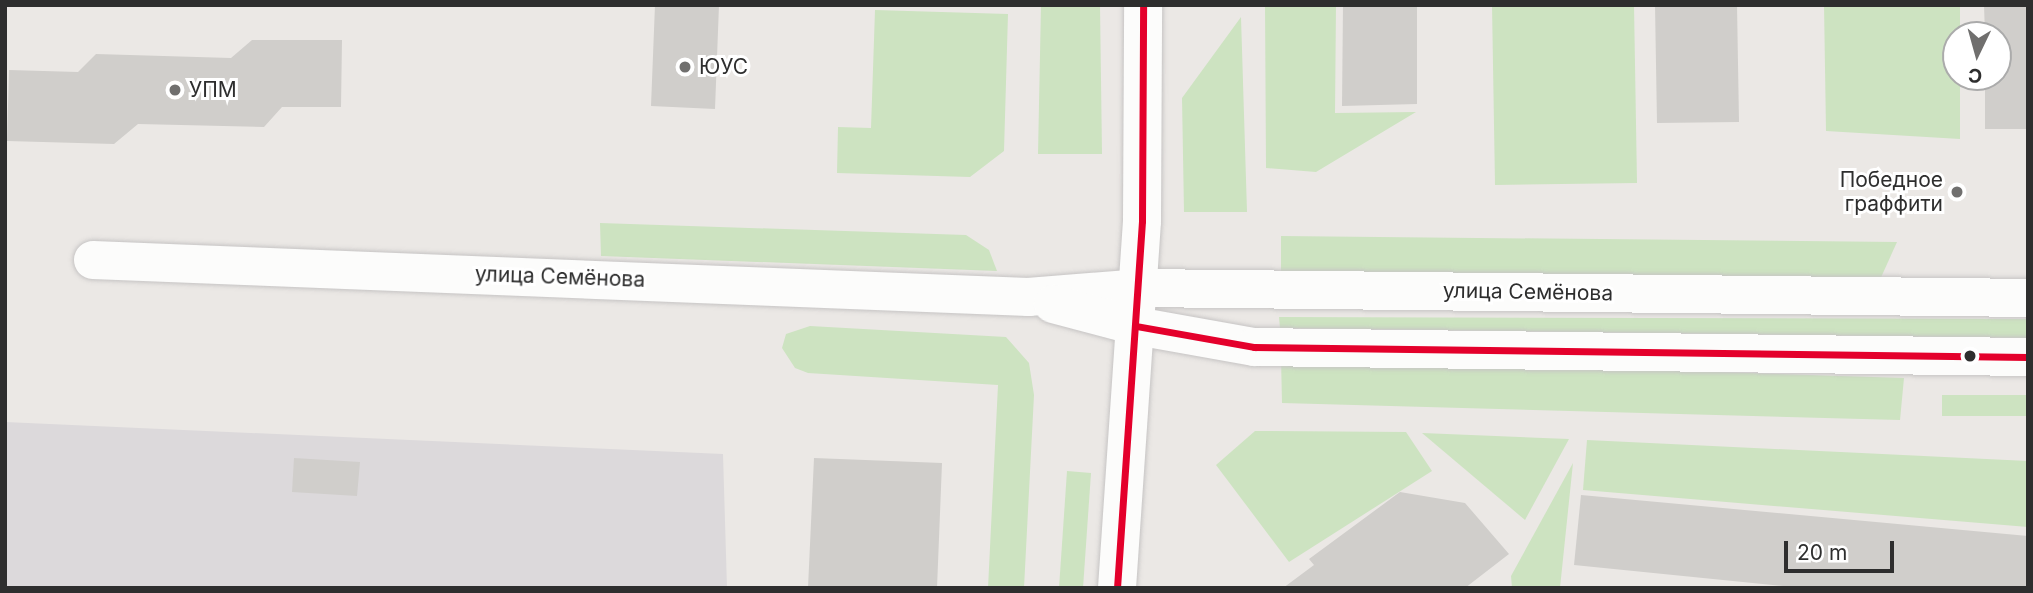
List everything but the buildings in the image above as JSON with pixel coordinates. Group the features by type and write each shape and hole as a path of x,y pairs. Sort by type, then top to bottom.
{"street":[{"path":"1117,588 1139,288 1143,5"},
{"name":"улица Семёнова","path":"93,261 1028,297 1139,288 2028,298"},
{"name":"улица Семёнова","path":"1028,297 1136,326 1254,347 2028,357"}],"shaded area":[{"path":"5,422 723,454 727,588 5,588"}],"green space":[{"path":"1041,5 1100,5 1102,154 1038,154"},
{"path":"1265,5 1336,5 1335,113 1416,112 1316,172 1266,168"},
{"path":"1492,5 1634,5 1637,183 1495,185"},
{"path":"1824,5 1960,5 1960,21 1942,21 1942,91 1960,91 1960,139 1826,131"},
{"path":"875,10 1008,14 1004,151 970,177 837,173 838,127 871,128"},
{"path":"1241,17 1247,212 1184,212 1182,98"},
{"path":"600,223 966,235 989,250 997,271 601,256"},
{"path":"1281,236 1897,242 1874,293 1281,272"},
{"path":"1279,317 2028,319 2028,338 1280,328"},
{"path":"810,326 1006,337 1029,363 1034,395 1024,588 988,588 998,385 808,373 795,368 782,348 786,334"},
{"path":"1281,358 1904,378 1900,420 1282,403"},
{"path":"1942,395 2028,395 2028,416 1942,416"},
{"path":"1255,431 1406,432 1432,471 1289,562 1216,465"},
{"path":"1422,433 1569,439 1525,520"},
{"path":"1587,440 2028,461 2028,527 1583,490"},
{"path":"1573,463 1560,588 1512,588 1511,576"},
{"path":"1067,471 1091,473 1083,588 1059,588"}],"transit line":[{"path":"1117,588 1142,221 1143,5"},
{"path":"1136,326 1254,347 2028,357"}],"place":[{"name":"ЮУС","path":"685,67"},
{"name":"УПМ","path":"175,90"},
{"name":"Победное граффити","path":"1957,192"}]}
